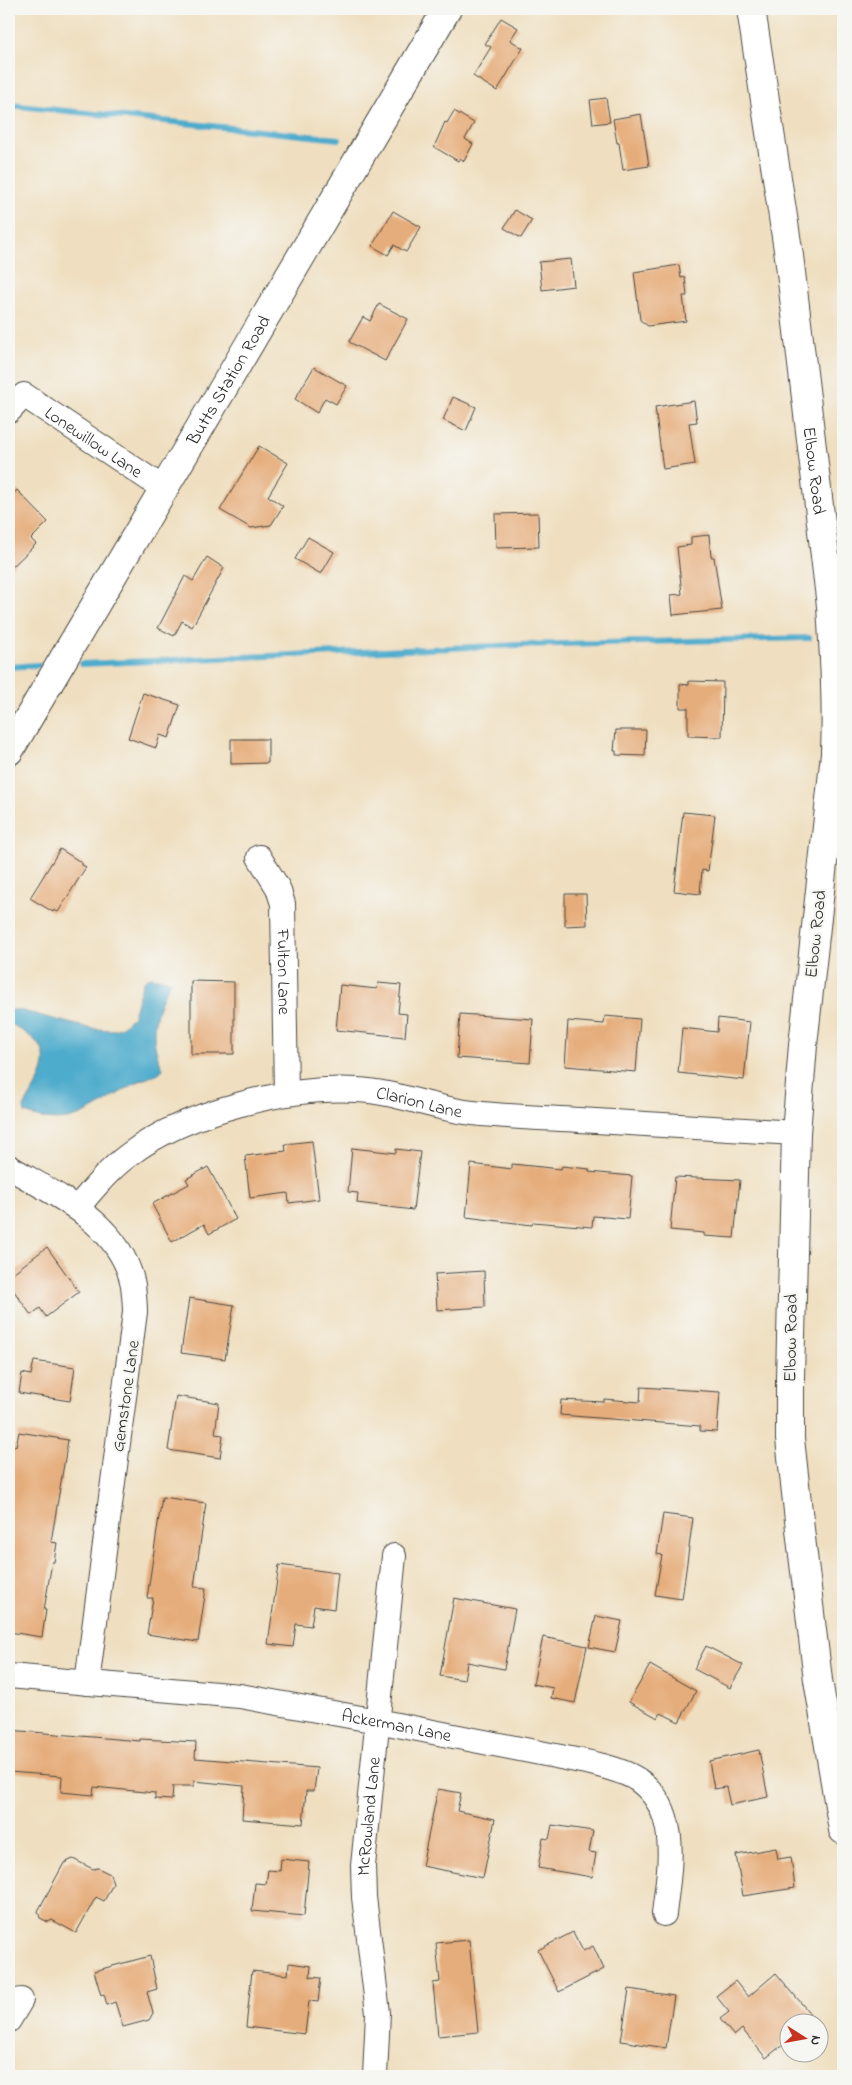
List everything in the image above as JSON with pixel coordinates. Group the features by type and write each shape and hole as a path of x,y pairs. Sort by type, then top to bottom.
{"street":[{"name":"Butts Station Road","path":"9,751 447,9"},
{"name":"Elbow Road","path":"751,9 789,256 831,606 836,726 836,807 803,1045 796,1133 792,1250 790,1440 818,1680 843,1825"},
{"name":"Lonewillow Lane","path":"16,403 164,489"},
{"name":"Fulton Lane","path":"259,857 278,888 283,904 286,1094"},
{"name":"Clarion Lane","path":"77,1208 107,1173 148,1141 172,1129 225,1109 286,1094 325,1090 357,1090 377,1092 472,1113 796,1133"},
{"name":"Gemstone Lane","path":"9,1167 77,1208 101,1227 113,1241 123,1258 132,1284 136,1312 86,1683"},
{"name":"McRowland Lane","path":"375,2076 378,2013 364,1897 364,1866 394,1556"},
{"name":"Ackerman Lane","path":"9,1676 240,1696 591,1763 617,1770 638,1780 653,1794 665,1813 670,1838 664,1914"}],"water":[{"path":"152,977 171,981 160,1002 154,1035 155,1046 163,1069 84,1114 57,1120 25,1113 24,1107 43,1069 43,1053 40,1046 33,1039 9,1022 9,1010 19,1010 92,1029 114,1030 122,1027 133,1016 143,982 147,978"}],"building":[{"path":"501,18 518,28 510,40 523,48 497,91 473,76 491,47 485,44"},
{"path":"606,98 610,122 593,124 590,100"},
{"path":"454,111 474,123 465,139 473,144 464,161 460,158 458,161 434,147 445,122 447,123"},
{"path":"641,114 649,166 623,170 613,119"},
{"path":"515,210 532,220 521,238 504,228"},
{"path":"393,211 421,227 406,252 394,245 388,255 372,246"},
{"path":"571,259 574,286 542,290 539,262"},
{"path":"679,265 681,278 685,277 687,296 683,296 686,321 648,326 640,320 634,272"},
{"path":"379,304 408,319 385,361 349,342 363,317 370,321"},
{"path":"314,367 347,386 336,404 325,398 317,413 295,399"},
{"path":"453,397 476,407 466,431 443,420"},
{"path":"694,401 697,422 689,423 695,464 663,469 655,407"},
{"path":"259,446 288,463 268,496 283,506 271,525 251,528 220,510"},
{"path":"17,490 48,522 31,539 36,544 9,570 9,499"},
{"path":"538,513 539,547 496,548 495,514"},
{"path":"709,535 711,557 714,557 722,610 673,615 671,595 682,594 677,547 691,545 691,537"},
{"path":"308,537 334,552 321,574 295,559"},
{"path":"207,557 224,568 192,627 182,621 174,636 158,628 185,576 193,581"},
{"path":"689,681 723,682 722,737 688,736 688,708 680,708 680,684 689,685"},
{"path":"143,693 180,705 169,738 160,735 156,748 128,738"},
{"path":"616,730 646,730 645,756 616,755 616,751 614,751"},
{"path":"231,739 268,739 268,763 231,764"},
{"path":"683,812 715,815 708,871 702,870 700,894 674,891"},
{"path":"60,849 86,867 58,912 54,910 53,912 30,898"},
{"path":"565,894 586,894 587,925 565,926"},
{"path":"191,981 234,982 234,1054 191,1054"},
{"path":"378,983 401,985 398,1013 407,1014 405,1037 336,1030 340,985 377,989"},
{"path":"460,1014 533,1019 530,1063 457,1058"},
{"path":"605,1016 640,1019 636,1072 565,1066 568,1021 604,1024"},
{"path":"718,1018 750,1022 744,1080 678,1073 682,1028 717,1032"},
{"path":"312,1141 319,1199 289,1203 288,1193 250,1198 245,1156 286,1151 285,1144"},
{"path":"352,1148 396,1153 396,1149 420,1152 413,1210 357,1203 358,1193 348,1192"},
{"path":"471,1164 512,1169 512,1164 561,1169 562,1166 589,1169 589,1172 632,1176 628,1219 593,1216 592,1227 533,1222 532,1225 466,1217"},
{"path":"208,1167 236,1219 209,1234 204,1224 172,1242 152,1204 189,1184 186,1179"},
{"path":"675,1177 740,1180 734,1238 704,1236 704,1233 670,1230"},
{"path":"47,1247 79,1292 46,1317 40,1308 31,1315 9,1284 9,1276"},
{"path":"484,1271 485,1307 437,1310 435,1274"},
{"path":"189,1298 234,1305 225,1359 181,1353"},
{"path":"34,1361 75,1367 70,1401 19,1393 22,1373 31,1375"},
{"path":"641,1387 720,1392 717,1432 700,1431 700,1426 560,1415 561,1400 604,1402 604,1399 640,1402"},
{"path":"176,1396 219,1403 215,1434 223,1435 220,1458 168,1450"},
{"path":"19,1432 68,1440 51,1542 57,1543 44,1610 46,1610 42,1637 9,1632 9,1445 16,1446"},
{"path":"162,1497 206,1503 194,1587 206,1588 198,1642 147,1634 153,1598 147,1598"},
{"path":"663,1514 693,1518 682,1599 655,1595 662,1555 657,1554"},
{"path":"279,1565 338,1573 334,1609 314,1606 311,1626 296,1624 293,1647 268,1644"},
{"path":"454,1598 515,1609 504,1669 467,1662 464,1680 440,1676"},
{"path":"596,1616 622,1621 615,1652 589,1647"},
{"path":"543,1637 587,1646 575,1703 551,1698 553,1688 533,1684"},
{"path":"706,1646 743,1665 730,1688 694,1669"},
{"path":"650,1665 696,1691 679,1722 661,1713 658,1718 629,1702"},
{"path":"9,1730 140,1741 140,1739 196,1742 195,1758 317,1768 314,1791 306,1791 303,1824 242,1819 244,1786 194,1781 194,1786 173,1786 172,1800 155,1799 155,1793 94,1787 93,1795 61,1792 62,1776 9,1772"},
{"path":"759,1750 768,1797 730,1805 726,1787 714,1789 709,1761"},
{"path":"438,1789 461,1793 457,1811 495,1819 483,1878 422,1866"},
{"path":"552,1825 593,1831 589,1852 596,1853 592,1877 538,1868 543,1838 549,1839"},
{"path":"776,1848 778,1859 791,1857 795,1888 743,1896 736,1855"},
{"path":"73,1859 93,1869 98,1868 110,1874 113,1884 104,1901 96,1897 76,1933 52,1920 48,1922 40,1918 38,1911 64,1863"},
{"path":"281,1859 309,1862 304,1916 252,1911 255,1883 266,1884 268,1870 280,1871"},
{"path":"573,1932 583,1951 593,1946 604,1969 559,1992 538,1950"},
{"path":"469,1940 478,2032 438,2036 433,1983 440,1982 436,1943"},
{"path":"150,1956 157,1989 147,1992 153,2013 149,2020 123,2027 115,2002 107,2005 104,1994 101,1995 94,1971"},
{"path":"289,1963 311,1966 310,1977 321,1978 318,2002 309,2001 305,2034 246,2027 252,1971 288,1975"},
{"path":"776,1973 809,2012 780,2012 780,2047 766,2058 742,2029 734,2036 720,2019 729,2012 716,1996 735,1981 748,1997"},
{"path":"629,1989 674,1996 666,2048 621,2041"}],"waterway":[{"path":"9,105 339,139"},
{"path":"82,664 519,645 809,638"},
{"path":"9,667 38,665"}]}
